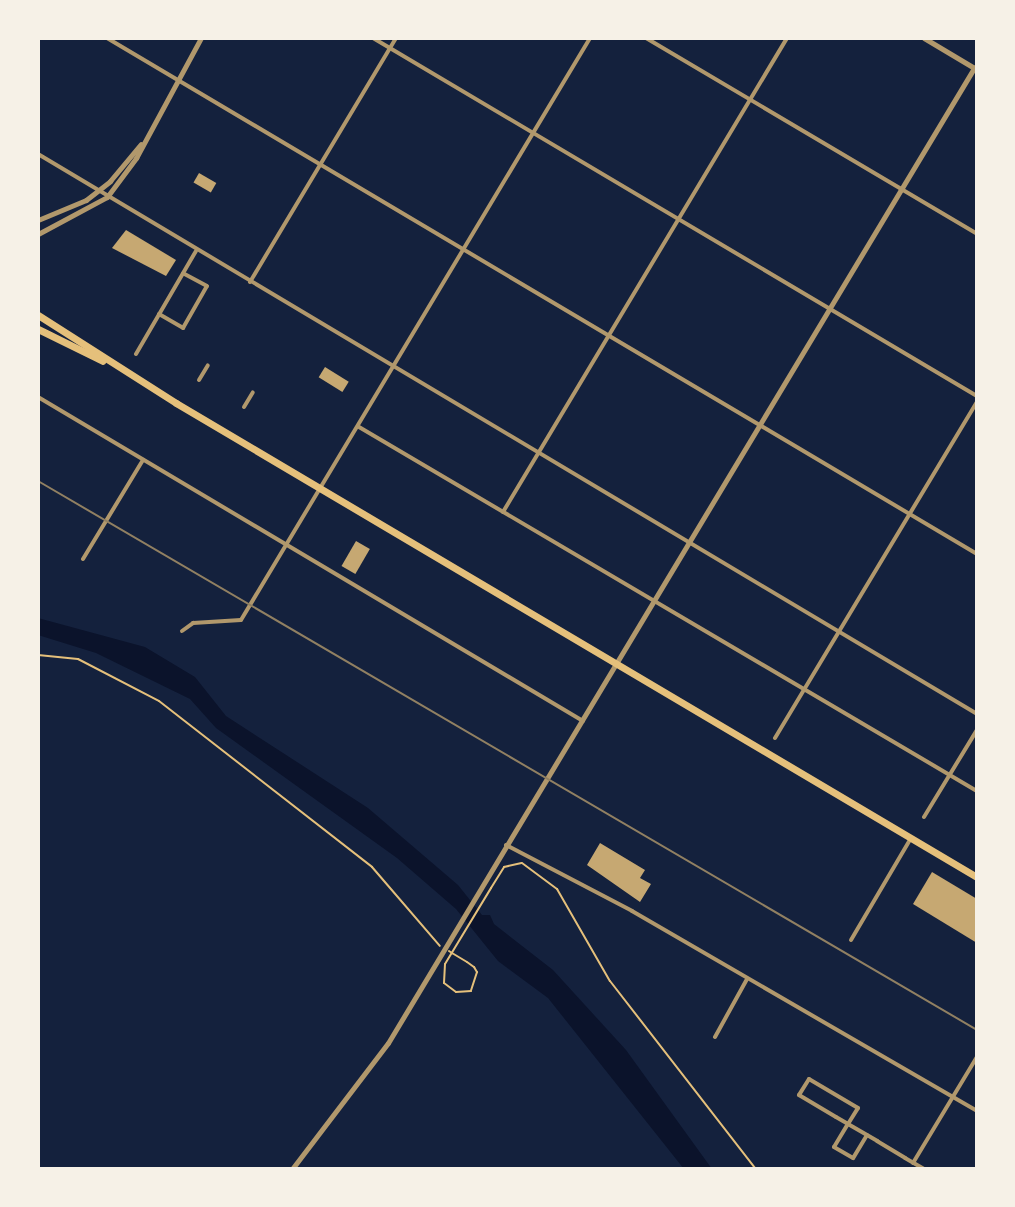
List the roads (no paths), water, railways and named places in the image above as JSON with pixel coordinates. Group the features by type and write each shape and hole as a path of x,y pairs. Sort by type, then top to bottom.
{"highway":[{"path":"38,315 116,367 977,877"},
{"path":"38,329 116,367"}],"street":[{"path":"107,38 977,554"},
{"path":"38,234 107,197 143,142 201,38"},
{"path":"373,38 977,396"},
{"path":"250,282 396,38"},
{"path":"182,631 193,623 241,620 590,38"},
{"path":"646,38 977,234"},
{"path":"503,512 787,38"},
{"path":"292,1169 388,1043 976,69 924,38"},
{"path":"38,220 70,210 97,191 143,142"},
{"path":"38,154 977,714"},
{"path":"136,354 196,251"},
{"path":"159,314 183,328 207,286 183,273"},
{"path":"199,380 208,365"},
{"path":"244,407 253,392"},
{"path":"38,397 583,721"},
{"path":"775,738 977,402"},
{"path":"359,427 977,791"},
{"path":"83,559 143,460"},
{"path":"924,817 977,730"},
{"path":"851,940 911,838"},
{"path":"506,845 977,1111"},
{"path":"715,1037 747,979"},
{"path":"913,1163 977,1057"},
{"path":"867,1135 853,1158 834,1147 848,1124 858,1108 809,1079 799,1095 848,1124 867,1135 913,1163 924,1169"}],"water":[{"path":"38,618 145,647 195,677 226,716 368,808 458,885 482,915 490,915 494,924 553,970 626,1050 712,1169 684,1169 548,998 498,961 456,909 397,858 216,728 190,699 96,653 38,635"}],"railway":[{"path":"38,481 977,1030"}]}
